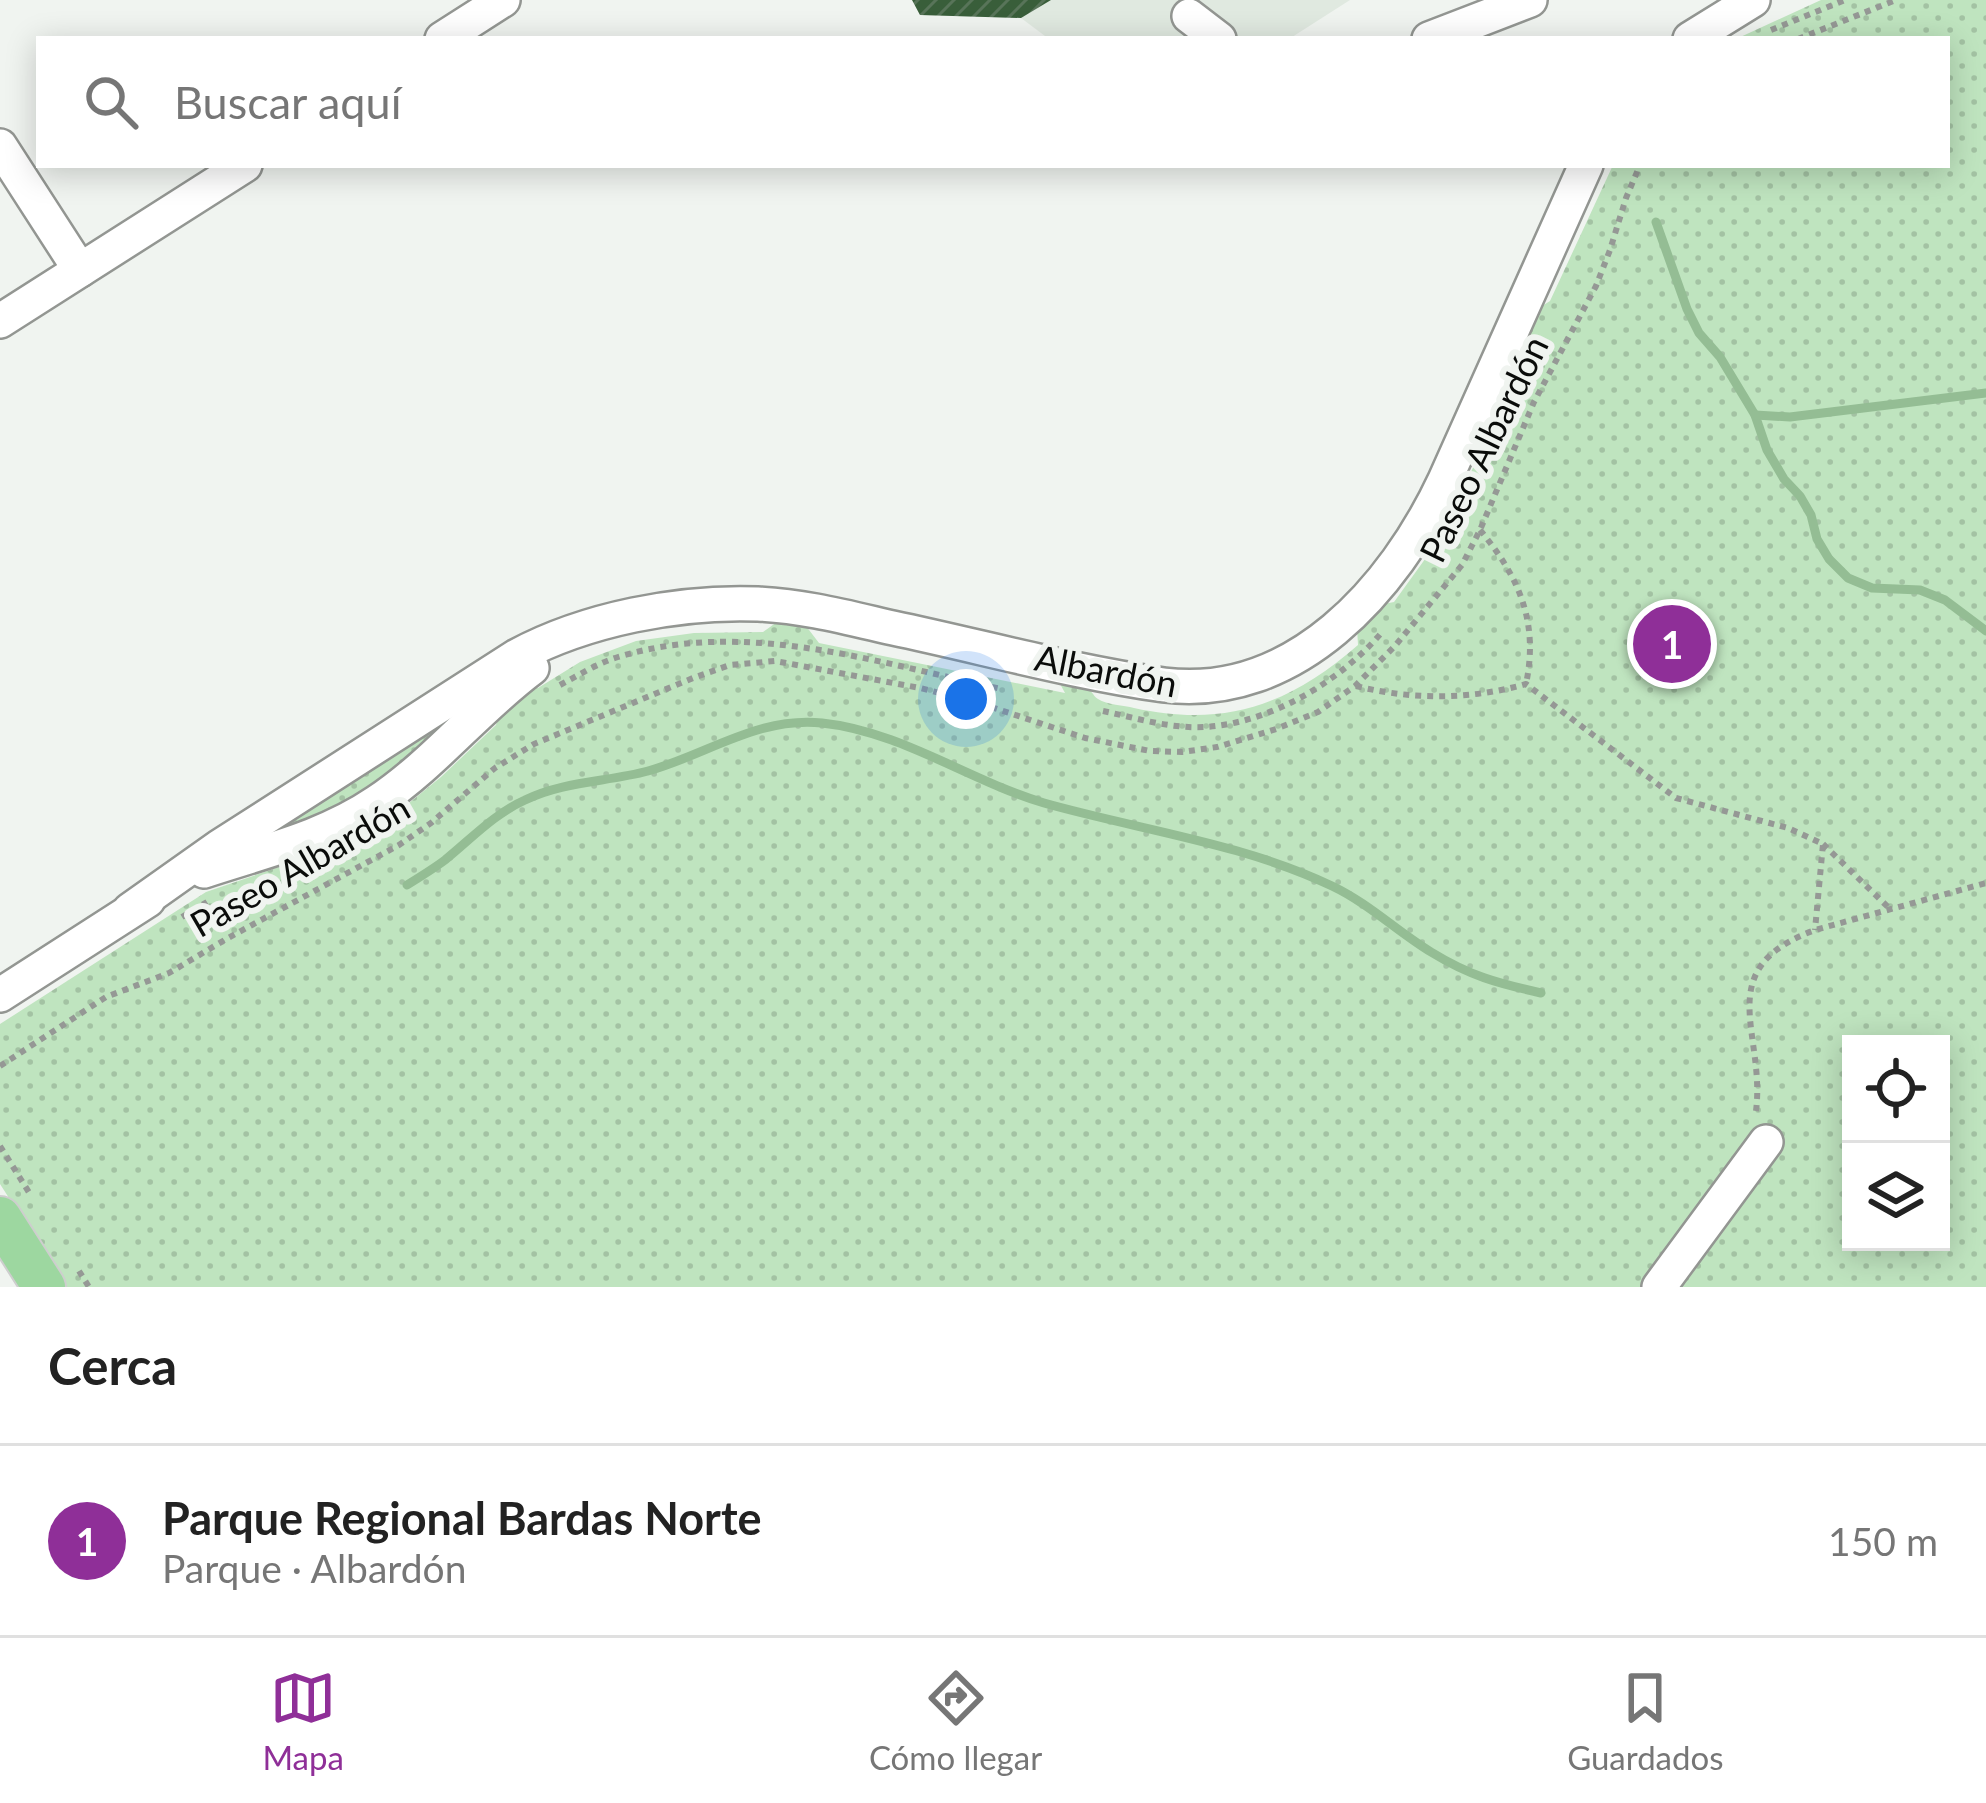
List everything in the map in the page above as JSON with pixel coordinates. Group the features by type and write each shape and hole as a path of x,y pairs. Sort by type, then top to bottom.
{"main road":[{"path":"0,1219 44,1287"}],"street":[{"path":"447,36 503,0"},
{"path":"1437,36 1530,0"},
{"path":"1695,36 1754,0"},
{"path":"1189,16 1215,36"},
{"path":"0,146 80,270"},
{"path":"0,321 240,168"},
{"name":"Albardón","path":"0,995 219,847 517,656 565,633 716,605 760,604 800,608 1179,687 1226,685 1275,669 1357,609 1424,522 1585,168"},
{"name":"Albardón","path":"130,910 201,872 290,844 352,818 402,784 525,674 577,640 623,619"},
{"path":"1659,1287 1760,1133"}],"path":[{"path":"1767,32 1845,0"},
{"path":"1806,36 1896,0"},
{"name":"Paseo Albardón","path":"0,1066 106,998 169,973 399,845 431,824 495,768 534,744 730,665 775,662 920,688 1106,744 1182,752 1217,747 1318,712 1355,686 1394,647 1448,584 1480,530 1527,415 1596,286 1639,168"},
{"path":"1480,530 1497,551 1523,601 1530,628 1526,684"},
{"path":"1084,707 1178,726 1229,724 1285,704 1324,682 1358,657 1387,626"},
{"path":"546,696 616,657 716,641 787,644 1015,692"},
{"path":"1355,686 1415,698 1493,693 1526,684"},
{"path":"1526,684 1676,798 1788,828 1822,844 1890,910"},
{"path":"1815,930 1822,844"},
{"path":"1760,1133 1749,1001 1762,962 1778,948 1815,930 1986,883"},
{"path":"183,916 218,898"}],"shaded area":[{"path":"912,0 1350,0 1294,36 1045,36 1021,18 920,15"}],"green space":[{"path":"1821,0 1986,0 1986,1287 66,1287 0,1184 0,1024 206,892 361,835 441,777 496,725 501,707 522,688 538,688 580,662 636,641 694,633 763,632 777,622 806,626 819,643 1065,693 1058,680 1075,683 1106,703 1167,713 1227,713 1281,697 1307,683 1358,645 1357,628 1378,605 1394,602 1441,537 1525,355 1518,340 1531,313 1550,301 1612,168 1950,168 1950,36 1743,36"},
{"path":"447,707 454,718 365,798 231,849"}],"building":[{"path":"912,0 1051,0 1021,18 920,15"}],"waterway":[{"path":"1656,222 1699,333 1720,357 1755,415 1767,450 1811,515 1829,559 1848,578 1872,588 1920,590 1945,600 1986,631"},
{"path":"1755,415 1790,417 1986,393"},
{"path":"407,885 503,812 540,794 648,771 776,725 822,723 907,746 1044,803 1227,848 1298,871 1345,893 1458,967 1541,993"}],"place":[{"name":"Parque Regional Bardas Norte","path":"1672,644"}]}
